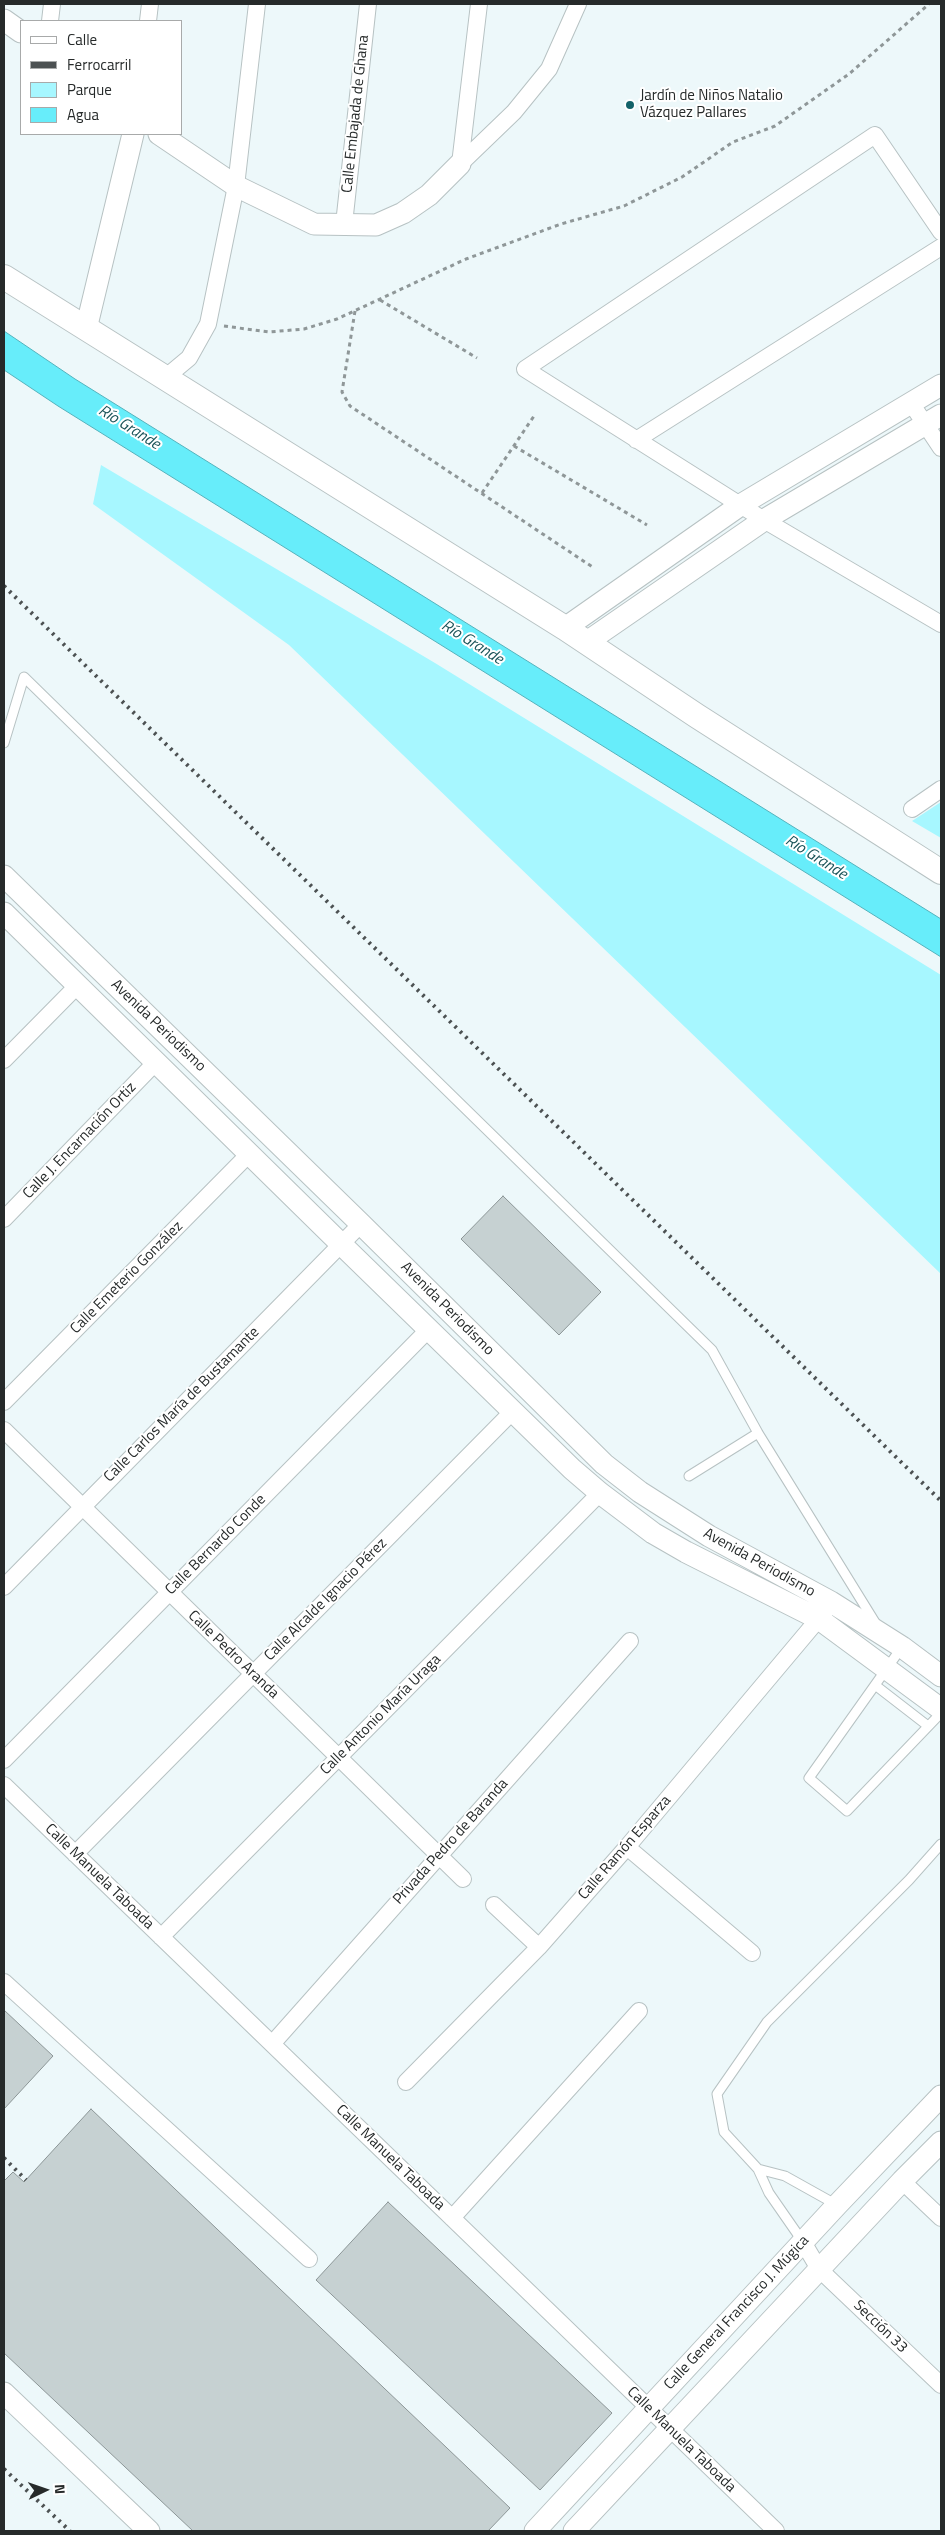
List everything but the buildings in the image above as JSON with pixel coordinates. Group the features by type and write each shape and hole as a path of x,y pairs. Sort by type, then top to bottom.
{"main road":[{"path":"4,277 565,628 697,716 941,872"}],"street":[{"path":"50,20 52,4"},
{"path":"148,20 150,4"},
{"path":"165,378 189,358 208,324 236,186 257,4"},
{"name":"Calle Embajada de Ghana","path":"344,224 368,4"},
{"path":"460,164 479,4"},
{"path":"160,135 236,186 314,224 376,225 403,213 429,195 514,112 549,69 578,4"},
{"path":"4,20 20,31"},
{"path":"86,329 133,135"},
{"path":"941,232 875,135 525,369 636,440 742,504 764,520 941,624"},
{"path":"636,440 941,247"},
{"path":"565,628 742,504 941,385"},
{"path":"911,404 934,420 941,448"},
{"path":"587,642 764,520 934,420"},
{"path":"586,612 607,627"},
{"path":"912,809 941,789"},
{"name":"Avenida Periodismo","path":"4,876 604,1464 640,1492 709,1536 832,1602 883,1634 941,1676"},
{"name":"Avenida Periodismo","path":"4,913 341,1244 600,1493 653,1533 819,1619 887,1667 941,1709"},
{"path":"4,1060 77,986"},
{"name":"Calle J. Encarnación Ortiz","path":"4,1219 156,1062"},
{"name":"Calle Emeterio González","path":"4,1402 250,1153"},
{"name":"Calle Carlos María de Bustamante","path":"4,1587 361,1224"},
{"name":"Calle Bernardo Conde","path":"4,1760 429,1329"},
{"name":"Calle Alcalde Ignacio Pérez","path":"75,1854 513,1411"},
{"name":"Calle Pedro Aranda","path":"4,1430 464,1879"},
{"name":"Calle Antonio María Uraga","path":"160,1937 600,1493"},
{"name":"Calle Ramón Esparza","path":"406,2082 539,1947 627,1847 832,1602"},
{"name":"Privada Pedro de Baranda","path":"272,2044 630,1640"},
{"name":"Calle Manuela Taboada","path":"4,1785 776,2531"},
{"path":"627,1847 752,1953"},
{"path":"494,1905 539,1947"},
{"path":"4,1982 309,2259"},
{"path":"452,2218 638,2011"},
{"name":"Calle General Francisco J. Múgica","path":"535,2531 837,2205 941,2096"},
{"name":"Calle General Francisco J. Múgica","path":"574,2531 902,2181 941,2142"},
{"path":"902,2181 941,2218"},
{"name":"Sección 33","path":"803,2242 819,2269 941,2385"},
{"path":"4,2393 149,2531"}],"lane":[{"path":"4,743 24,677 712,1350 758,1433 883,1634"},
{"path":"689,1476 758,1433"},
{"path":"902,1647 810,1778 847,1811 941,1713"},
{"path":"875,1684 928,1726"},
{"path":"803,2242 769,2193 758,2169 724,2132 717,2094 767,2022 909,1880 941,1844"},
{"path":"758,2169 785,2176 837,2205"}],"path":[{"path":"208,324 269,332 304,329 355,310 466,259 561,224 624,206 682,177 733,142 775,126 849,74 929,4"},
{"path":"379,299 477,358"},
{"path":"355,310 342,392 350,406 594,568"},
{"path":"482,493 534,416"},
{"path":"514,446 647,525"}],"green space":[{"path":"101,465 435,663 941,975 941,1274 289,645 93,504"},
{"path":"941,802 941,838 912,821"}],"water":[{"name":"Río Grande","path":"4,331 75,379 941,919 941,957 58,406 4,370"}],"railway":[{"path":"4,586 941,1501"},
{"path":"4,2158 26,2180"},
{"path":"4,2469 70,2531"}],"place":[{"name":"Jardín de Niños Natalio Vázquez Pallares","path":"630,105"}]}
